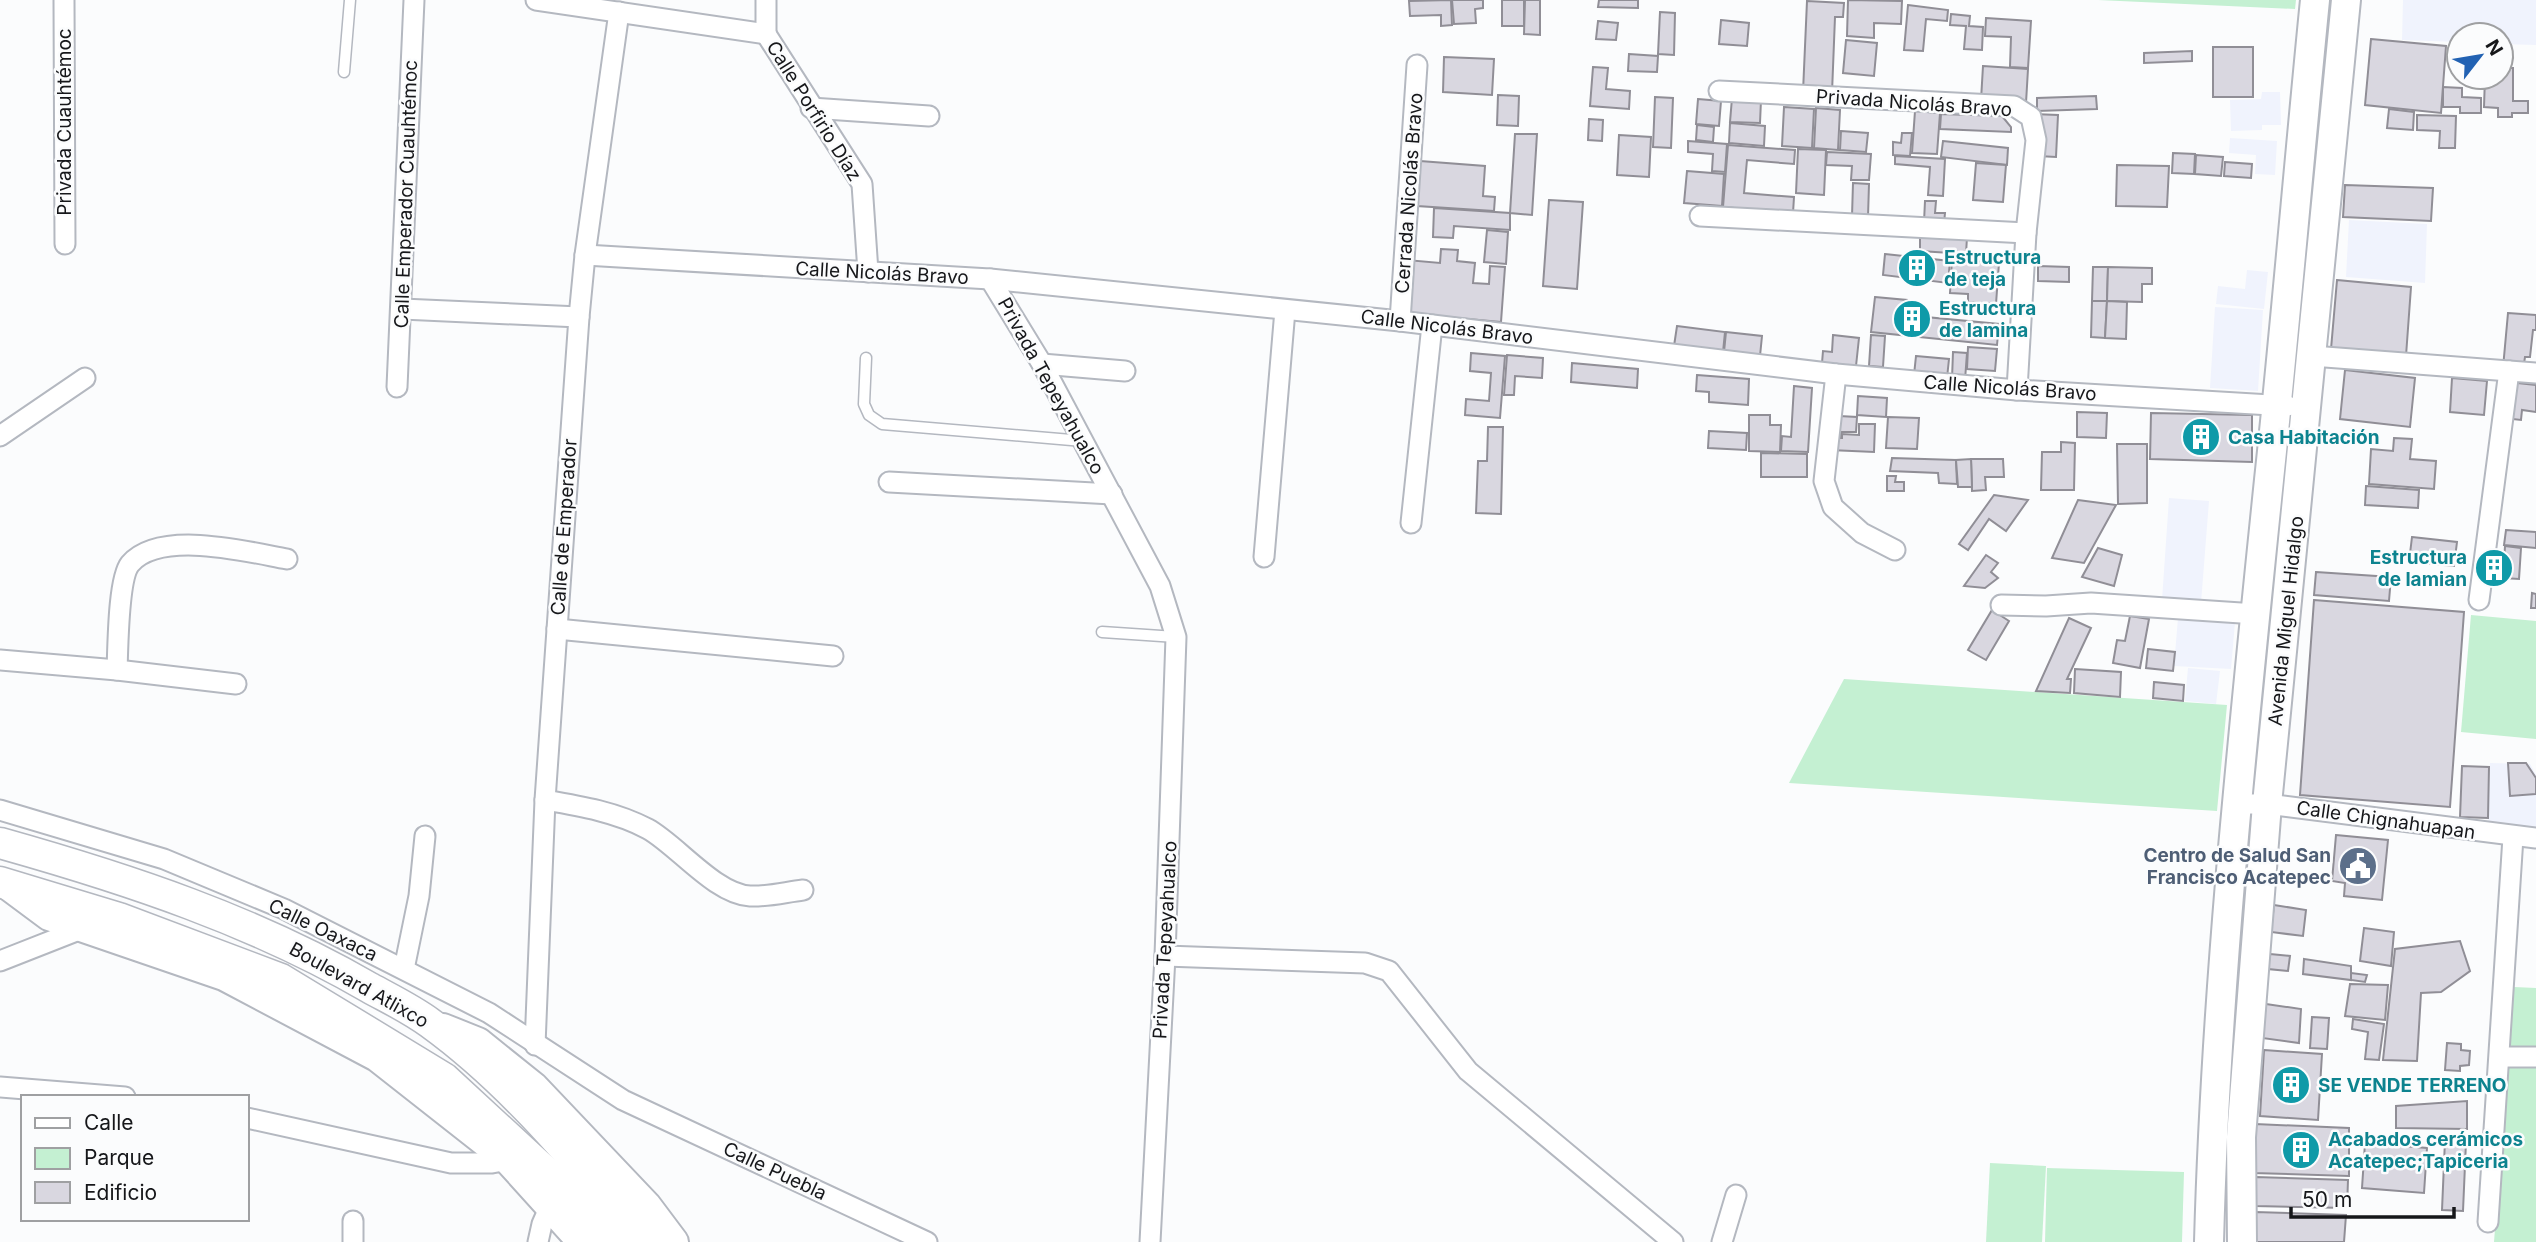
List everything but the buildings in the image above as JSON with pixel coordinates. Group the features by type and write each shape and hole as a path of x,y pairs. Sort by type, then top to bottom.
{"main road":[{"name":"Avenida Miguel Hidalgo","path":"2209,1242 2212,1134 2235,804 2277,406 2315,0"},
{"name":"Avenida Miguel Hidalgo","path":"2242,1242 2241,1137 2267,804 2346,0"},
{"path":"2292,225 2325,228"},
{"name":"Boulevard Atlixco","path":"0,843 88,868 212,912 320,959 429,1022 501,1083 543,1125 645,1242"},
{"path":"2,883 49,916 224,976 377,1057 508,1160 582,1242"},
{"path":"2,883 119,918 281,979 444,1078 572,1196 611,1242"},
{"path":"429,1022 478,1042 534,1087 647,1206 674,1242"}],"street":[{"name":"Privada Cuauhtémoc","path":"64,0 65,244"},
{"name":"Calle Emperador Cuauhtémoc","path":"397,387 414,0"},
{"path":"536,0 766,34 766,0"},
{"name":"Calle de Emperador","path":"535,1045 545,800 579,317 585,255 619,12"},
{"name":"Calle Porfirio Díaz","path":"766,34 862,184 868,272"},
{"name":"Cerrada Nicolás Bravo","path":"1400,321 1417,65"},
{"name":"Privada Nicolás Bravo","path":"1719,91 2014,106 2031,117 2036,140 2026,233 2017,390"},
{"path":"811,108 929,116"},
{"path":"1700,216 2026,233"},
{"name":"Calle Nicolás Bravo","path":"585,255 990,279 1400,321 1836,374 2017,390 2307,407"},
{"name":"Privada Tepeyahualco","path":"990,279 1042,363 1160,586 1176,637 1166,956 1150,1242"},
{"path":"402,309 579,317"},
{"path":"1264,557 1285,310"},
{"path":"1411,523 1432,325"},
{"path":"2312,356 2536,373"},
{"path":"1042,363 1125,371"},
{"path":"2479,600 2510,371"},
{"path":"1836,374 1824,481 1833,507 1862,533 1895,550"},
{"path":"0,436 85,379"},
{"name":"Privada Tepeyahualco","path":"889,482 1112,494"},
{"path":"117,670 122,587 129,565 143,555 166,547 193,544 286,559"},
{"path":"2001,605 2091,603 2256,614"},
{"path":"557,629 833,656"},
{"path":"0,660 236,684"},
{"path":"545,800 596,809 649,830 691,864 734,892 750,896 803,890"},
{"name":"Calle Chignahuapan","path":"2235,804 2267,804 2536,838"},
{"name":"Calle Oaxaca","path":"0,810 164,859 284,909 489,1013 623,1100"},
{"path":"404,969 419,896 425,836"},
{"path":"2488,1222 2513,837"},
{"path":"0,961 84,928"},
{"path":"1166,956 1365,963 1389,971 1468,1071 1673,1242"},
{"path":"2500,1057 2536,1057"},
{"path":"0,1087 100,1095"},
{"name":"Calle Puebla","path":"623,1100 927,1242"},
{"path":"248,1118 451,1163 492,1163 508,1160"},
{"path":"1722,1242 1736,1195"},
{"path":"538,1242 550,1206"},
{"path":"353,1221 353,1242"}],"lane":[{"path":"344,72 350,0"},
{"path":"866,358 864,404 869,415 882,424 1083,441"},
{"path":"1102,632 1176,637"}],"shaded area":[{"path":"2403,0 2536,0 2536,45 2515,44 2515,21 2445,21 2445,42 2402,40"},
{"path":"2262,92 2280,92 2281,125 2262,125 2262,130 2231,131 2230,100 2261,99"},
{"path":"2230,138 2277,141 2275,175 2255,174 2256,155 2229,153"},
{"path":"2349,220 2427,224 2425,283 2346,277"},
{"path":"2247,270 2268,272 2264,309 2216,304 2218,286 2245,289"},
{"path":"2215,307 2263,310 2258,391 2210,388"},
{"path":"2169,498 2209,501 2201,603 2162,600"},
{"path":"2178,618 2235,622 2231,669 2174,666"},
{"path":"2188,668 2220,671 2216,704 2185,701"},
{"path":"2490,763 2530,764 2536,775 2536,827 2488,825"}],"green space":[{"path":"2098,0 2296,0 2295,9"},
{"path":"2471,615 2536,621 2536,739 2461,732"},
{"path":"1844,679 2227,705 2217,811 1789,783"},
{"path":"2514,987 2536,988 2536,1049 2510,1048"},
{"path":"2507,1067 2536,1068 2536,1242 2494,1242"},
{"path":"1990,1163 2046,1166 2042,1242 1986,1242"},
{"path":"2047,1168 2184,1172 2182,1242 2045,1242"}],"place":[{"name":"Estructura de teja","path":"1917,268"},
{"name":"Estructura de lamina","path":"1912,319"},
{"name":"Casa Habitación","path":"2201,437"},
{"name":"Estructura de lamian","path":"2494,568"},
{"name":"Centro de Salud San Francisco Acatepec","path":"2358,866"},
{"name":"SE VENDE TERRENO","path":"2291,1085"},
{"name":"Acabados cerámicos Acatepec;Tapiceria","path":"2301,1150"}]}
